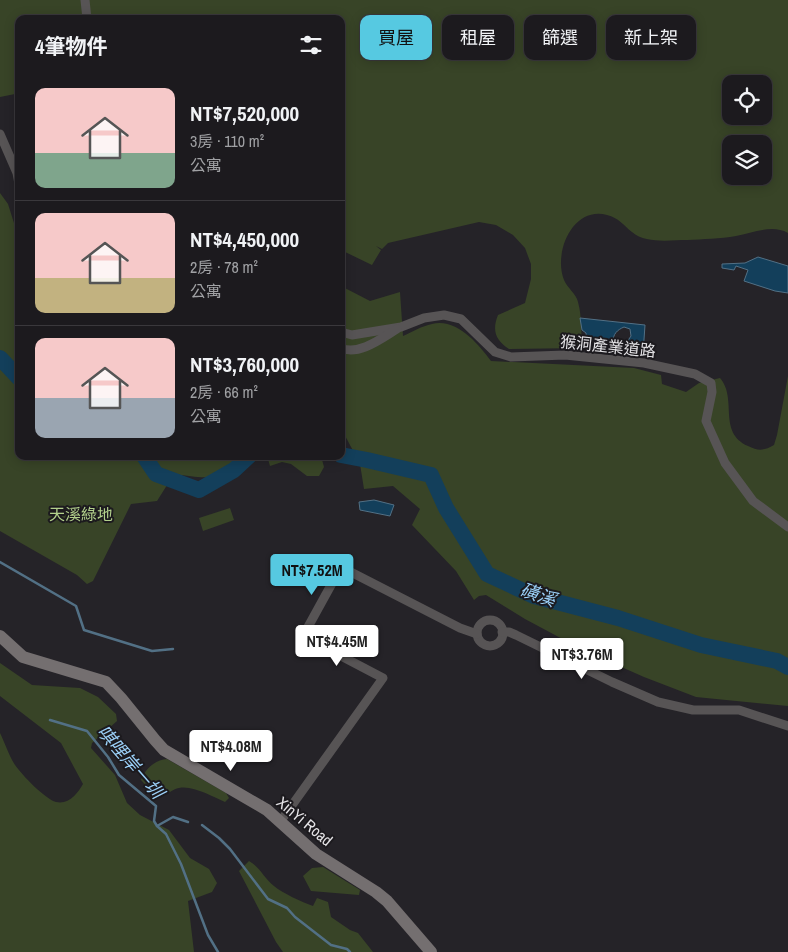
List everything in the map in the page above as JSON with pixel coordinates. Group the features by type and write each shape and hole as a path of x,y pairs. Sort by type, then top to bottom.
{"street":[{"path":"85,0 87,15"},
{"path":"0,134 15,168"},
{"name":"猴洞產業道路","path":"345,333 352,335 401,326 424,318 444,314 461,319 495,352 511,357 565,355 644,363 700,376 711,383 712,392 706,421 724,463 753,501 788,527"},
{"path":"345,350 358,349 401,326"},
{"path":"280,822 383,678 303,636 341,567 460,628 478,630"},
{"path":"502,636 499,624 495,621 486,621 478,630 478,639 485,645 493,645 509,632 658,702 693,710 739,710 788,726"},
{"name":"XinYi Road","path":"0,636 23,657 106,682 164,750 267,810 316,854 376,892 387,901 431,952"}],"green space":[{"path":"0,0 788,0 788,233 782,230 769,229 724,238 651,240 638,236 611,216 595,214 584,217 569,234 561,257 561,269 564,280 577,299 579,307 582,348 509,349 504,346 496,334 496,320 498,315 525,303 531,279 531,264 525,248 513,235 496,225 479,222 388,243 382,249 376,246 381,250 372,265 345,252 345,15 15,15 15,94 0,97"},
{"name":"天溪綠地","path":"0,193 8,204 15,226 15,460 240,460 227,470 212,477 174,474 157,501 131,504 93,581 87,584 77,575 0,531"},
{"path":"345,288 370,301 400,292 403,336 432,324 450,325 473,340 491,361 634,368 661,375 662,384 686,392 699,383 720,378 728,396 730,424 733,432 739,440 755,449 764,449 774,445 788,376 788,706 696,697 644,677 583,650 525,619 486,595 479,596 474,600 456,571 412,525 420,509 393,486 364,489 360,464 345,436"},
{"path":"268,460 322,460 324,467 319,476 307,476 291,464 282,462 270,466"},
{"path":"230,508 234,520 203,531 199,518"},
{"path":"0,663 32,685 80,688 98,697 116,714 117,721 92,743 91,748 115,775 127,803 140,815 169,830 190,858 209,869 217,883 212,892 188,901 194,952 0,952 0,733 18,769 51,800 65,802 69,800 83,784 61,743 0,696"},
{"path":"167,759 226,793 229,798 225,802 190,788 177,789 161,797 151,791 141,780 143,776 155,763"},
{"path":"249,861 274,886 298,900 313,906 317,898 328,902 331,917 358,933 373,952 283,952 239,871"},
{"path":"323,867 360,890 359,895 311,891 303,876 312,868"}],"water":[{"path":"758,257 788,266 788,293 744,281 748,270 736,266 734,270 722,268 722,264 745,263"},
{"path":"580,318 645,325 643,354 587,346 586,333 582,330","holes":["624,327 630,329 631,336 627,342 618,345 613,342 619,329"]},
{"path":"374,500 394,505 390,516 360,510 359,502"}],"waterway":[{"name":"磺溪","path":"0,358 15,374"},
{"name":"磺溪","path":"345,456 431,475 446,508 487,574 534,596 618,618 701,645 777,661 788,667"},
{"name":"磺溪","path":"147,460 156,474 199,490 234,470 245,460"},
{"path":"0,562 76,606 84,630 152,651 173,649"},
{"name":"唭哩岸一圳","path":"50,720 87,731 108,757 119,775 156,806 154,821 166,834 181,864 208,935 218,952"},
{"path":"157,826 173,817 188,822"},
{"path":"202,825 230,849 268,899 287,908 295,917 331,945 347,949 350,952"}]}
